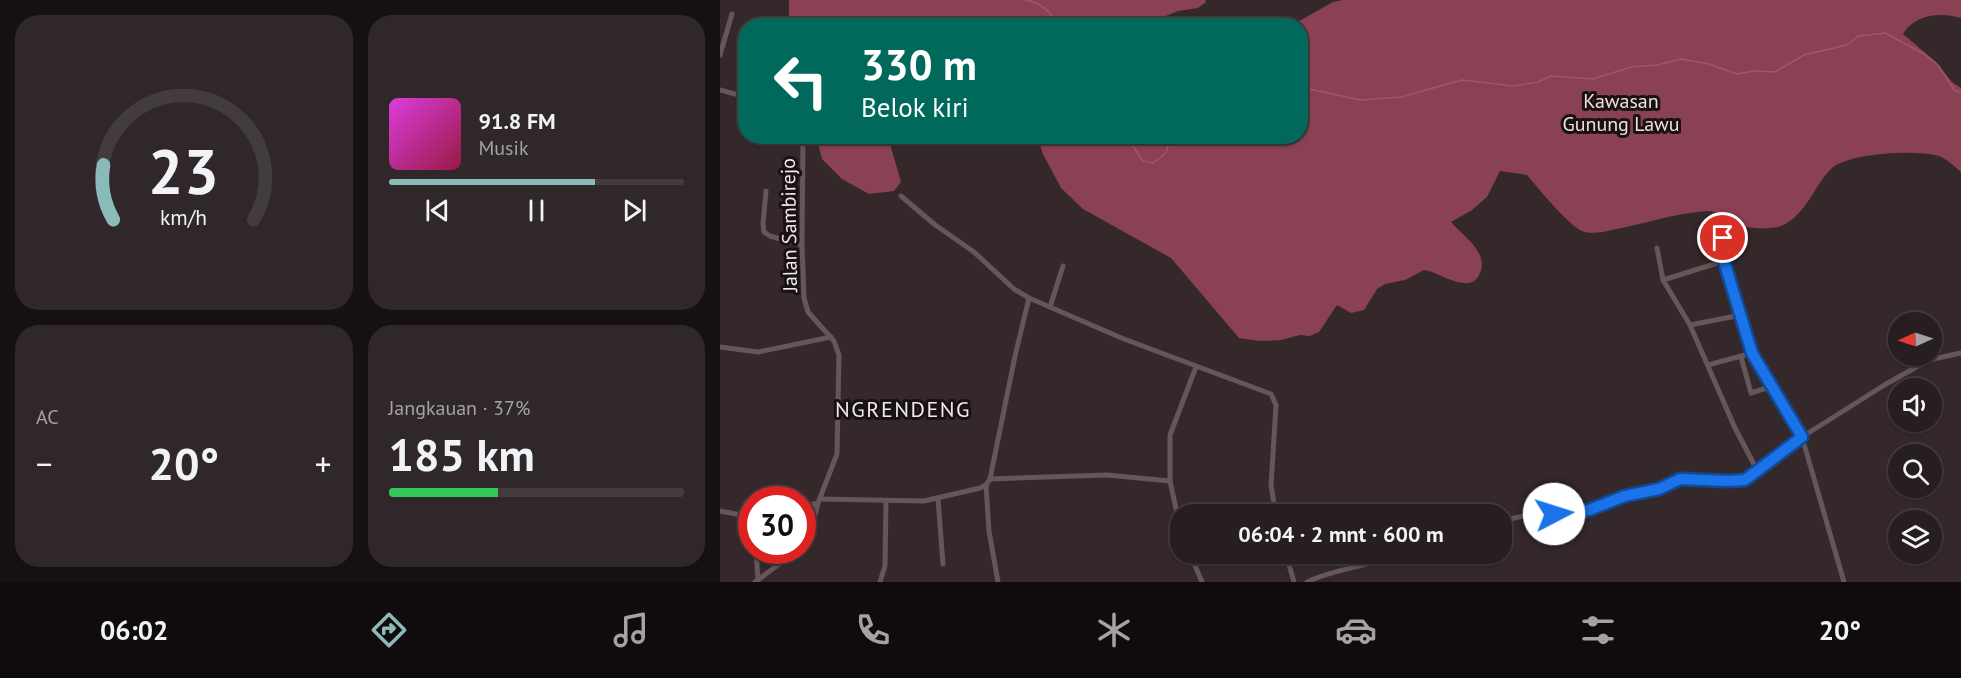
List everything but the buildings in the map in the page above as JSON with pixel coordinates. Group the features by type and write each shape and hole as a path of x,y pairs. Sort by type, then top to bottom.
{"street":[{"path":"720,55 732,14"},
{"path":"720,90 738,95"},
{"name":"Jalan Sambirejo","path":"803,144 802,245 806,305 813,318 837,346 839,355 838,450 816,513"},
{"path":"766,191 764,232 770,237 802,245"},
{"path":"901,196 934,224 974,252 1014,289 1029,298 1274,397 1276,405 1272,486 1275,504"},
{"path":"1723,238 1724,261 1752,353 1802,437 1844,582"},
{"path":"1657,248 1663,280 1689,325 1735,428 1758,472"},
{"path":"1663,280 1724,261"},
{"path":"1050,308 1063,266"},
{"path":"998,582 989,531 988,482 1029,298"},
{"path":"1689,325 1741,315"},
{"path":"720,347 758,352 831,337"},
{"path":"1708,365 1752,353"},
{"path":"1512,519 1589,510 1625,496 1659,489 1680,479 1740,481 1758,472 1802,437 1856,402 1929,360 1961,353"},
{"path":"1742,357 1751,393 1773,386"},
{"path":"1175,504 1170,481 1170,435 1196,367"},
{"path":"816,502 938,499 988,482 1107,475 1170,481"},
{"path":"938,499 943,564"},
{"path":"880,582 885,566 886,501"},
{"path":"720,511 738,514"},
{"path":"756,564 757,581"},
{"path":"757,581 779,564"},
{"path":"1194,564 1202,582"},
{"path":"1289,564 1294,582"},
{"path":"1307,582 1327,574 1370,564"}],"green space":[{"path":"789,0 1205,0 1206,2 1198,8 1178,11 1161,18 789,18"},
{"name":"Kawasan Gunung Lawu","path":"1343,0 1961,0 1961,18 1945,15 1929,16 1914,22 1903,34 1936,62 1952,82 1961,88 1961,172 1942,157 1929,154 1900,153 1867,156 1840,163 1832,168 1797,215 1781,226 1745,227 1718,213 1707,211 1592,233 1585,232 1572,224 1527,175 1500,171 1487,197 1472,210 1451,222 1479,253 1482,267 1473,282 1459,282 1424,270 1405,280 1385,284 1377,289 1364,310 1351,313 1337,305 1319,332 1310,336 1300,335 1281,340 1260,341 1239,338 1171,258 1083,209 1061,188 1039,144 1308,144 1308,18 1304,18 1333,2"},
{"path":"818,144 890,144 901,182 894,191 869,194 842,179 822,159"}],"waterway":[{"path":"1025,0 1036,3 1054,18"},
{"path":"1308,89 1361,100 1401,97 1462,80 1514,86 1538,82 1551,76 1593,79 1631,67 1657,65 1681,59 1709,64 1737,74 1754,71 1775,72 1804,55 1847,45 1858,36 1885,33 1924,54 1938,65 1955,91 1961,92"},
{"path":"1131,144 1143,161 1153,163 1166,153 1169,144"}],"district":[{"name":"NGRENDENG","path":"903,409"}],"route":[{"path":"1554,514 1579,513 1625,496 1653,492 1685,478 1745,480 1802,437 1752,353 1724,261 1723,238"}]}
